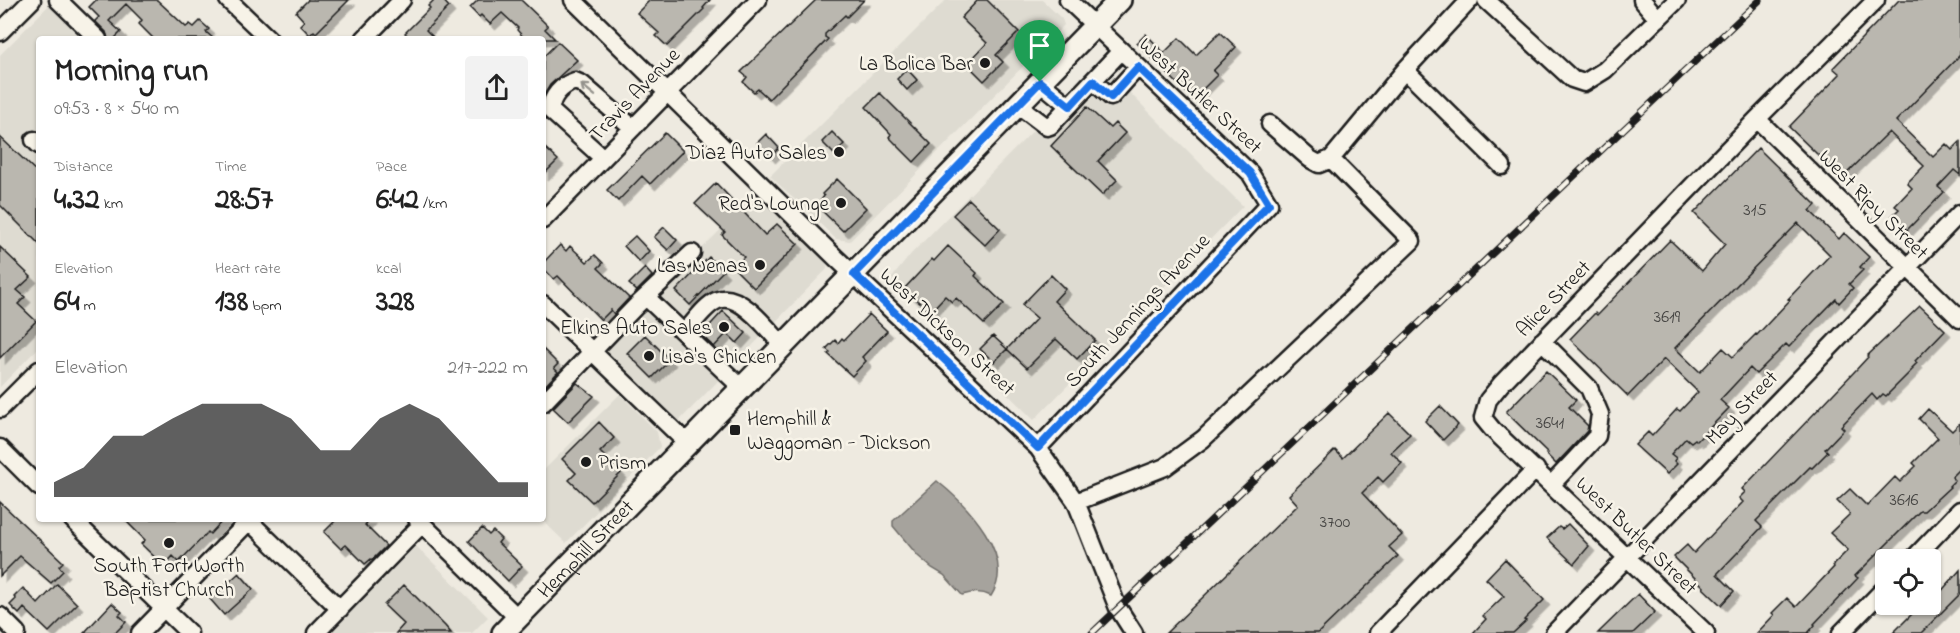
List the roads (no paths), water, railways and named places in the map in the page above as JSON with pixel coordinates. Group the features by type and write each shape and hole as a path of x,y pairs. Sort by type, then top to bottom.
{"main road":[{"name":"Hemphill Street","path":"511,625 1120,0"}],"street":[{"path":"0,32 32,0"},
{"path":"58,0 95,36"},
{"path":"228,0 265,36"},
{"path":"367,36 402,0"},
{"name":"West Dickson Street","path":"573,0 854,274 1038,448 1076,502 1118,608 1134,633"},
{"name":"Travis Avenue","path":"546,217 758,0"},
{"name":"West Butler Street","path":"1068,0 1250,173 1269,204"},
{"path":"1270,124 1310,159 1319,164 1331,159 1405,70 1470,0"},
{"path":"1486,0 1572,79 1584,83 1605,70 1677,0"},
{"path":"1642,0 1658,19"},
{"name":"Alice Street","path":"1536,469 1483,418 1488,400 1757,119 1876,0"},
{"path":"1018,105 1047,127 1070,106 1121,51"},
{"path":"1093,81 1111,97 1138,67"},
{"path":"1405,70 1502,165"},
{"path":"603,158 551,111 551,104 562,87 575,81 582,84 633,128"},
{"path":"1040,82 1070,106"},
{"name":"West Ripy Street","path":"1757,119 1960,320"},
{"path":"1076,502 1164,467 1203,439 1412,241 1331,159"},
{"name":"South Jennings Avenue","path":"1038,448 1269,204"},
{"name":"May Street","path":"1554,633 1960,213"},
{"path":"546,401 646,297 692,253"},
{"path":"646,297 742,388"},
{"path":"684,333 713,303 720,299 728,299 745,306 783,346"},
{"path":"546,307 688,444"},
{"path":"1542,341 1589,388 1600,414 1597,436 1552,484"},
{"path":"0,409 36,373"},
{"path":"0,448 36,484"},
{"path":"1378,633 1536,469"},
{"name":"West Butler Street","path":"1536,469 1706,633"},
{"path":"1923,549 1960,510"},
{"path":"75,522 189,633"},
{"path":"140,633 247,522"},
{"path":"251,522 340,609"},
{"path":"316,633 424,522 511,625"},
{"path":"1841,633 1875,598"},
{"path":"0,616 17,633"}],"railway":[{"path":"1092,633 1760,0"}],"place":[{"name":"La Bolica Bar","path":"985,63"},
{"name":"Diaz Auto Sales","path":"839,152"},
{"name":"Red's Lounge","path":"841,203"},
{"name":"Las Nenas","path":"760,265"},
{"name":"Elkins Auto Sales","path":"724,327"},
{"name":"Lisa's Chicken","path":"649,356"},
{"name":"Hemphill & Waggoman - Dickson","path":"735,430"},
{"name":"Prism","path":"586,462"},
{"name":"South Fort Worth Baptist Church","path":"169,543"}]}
